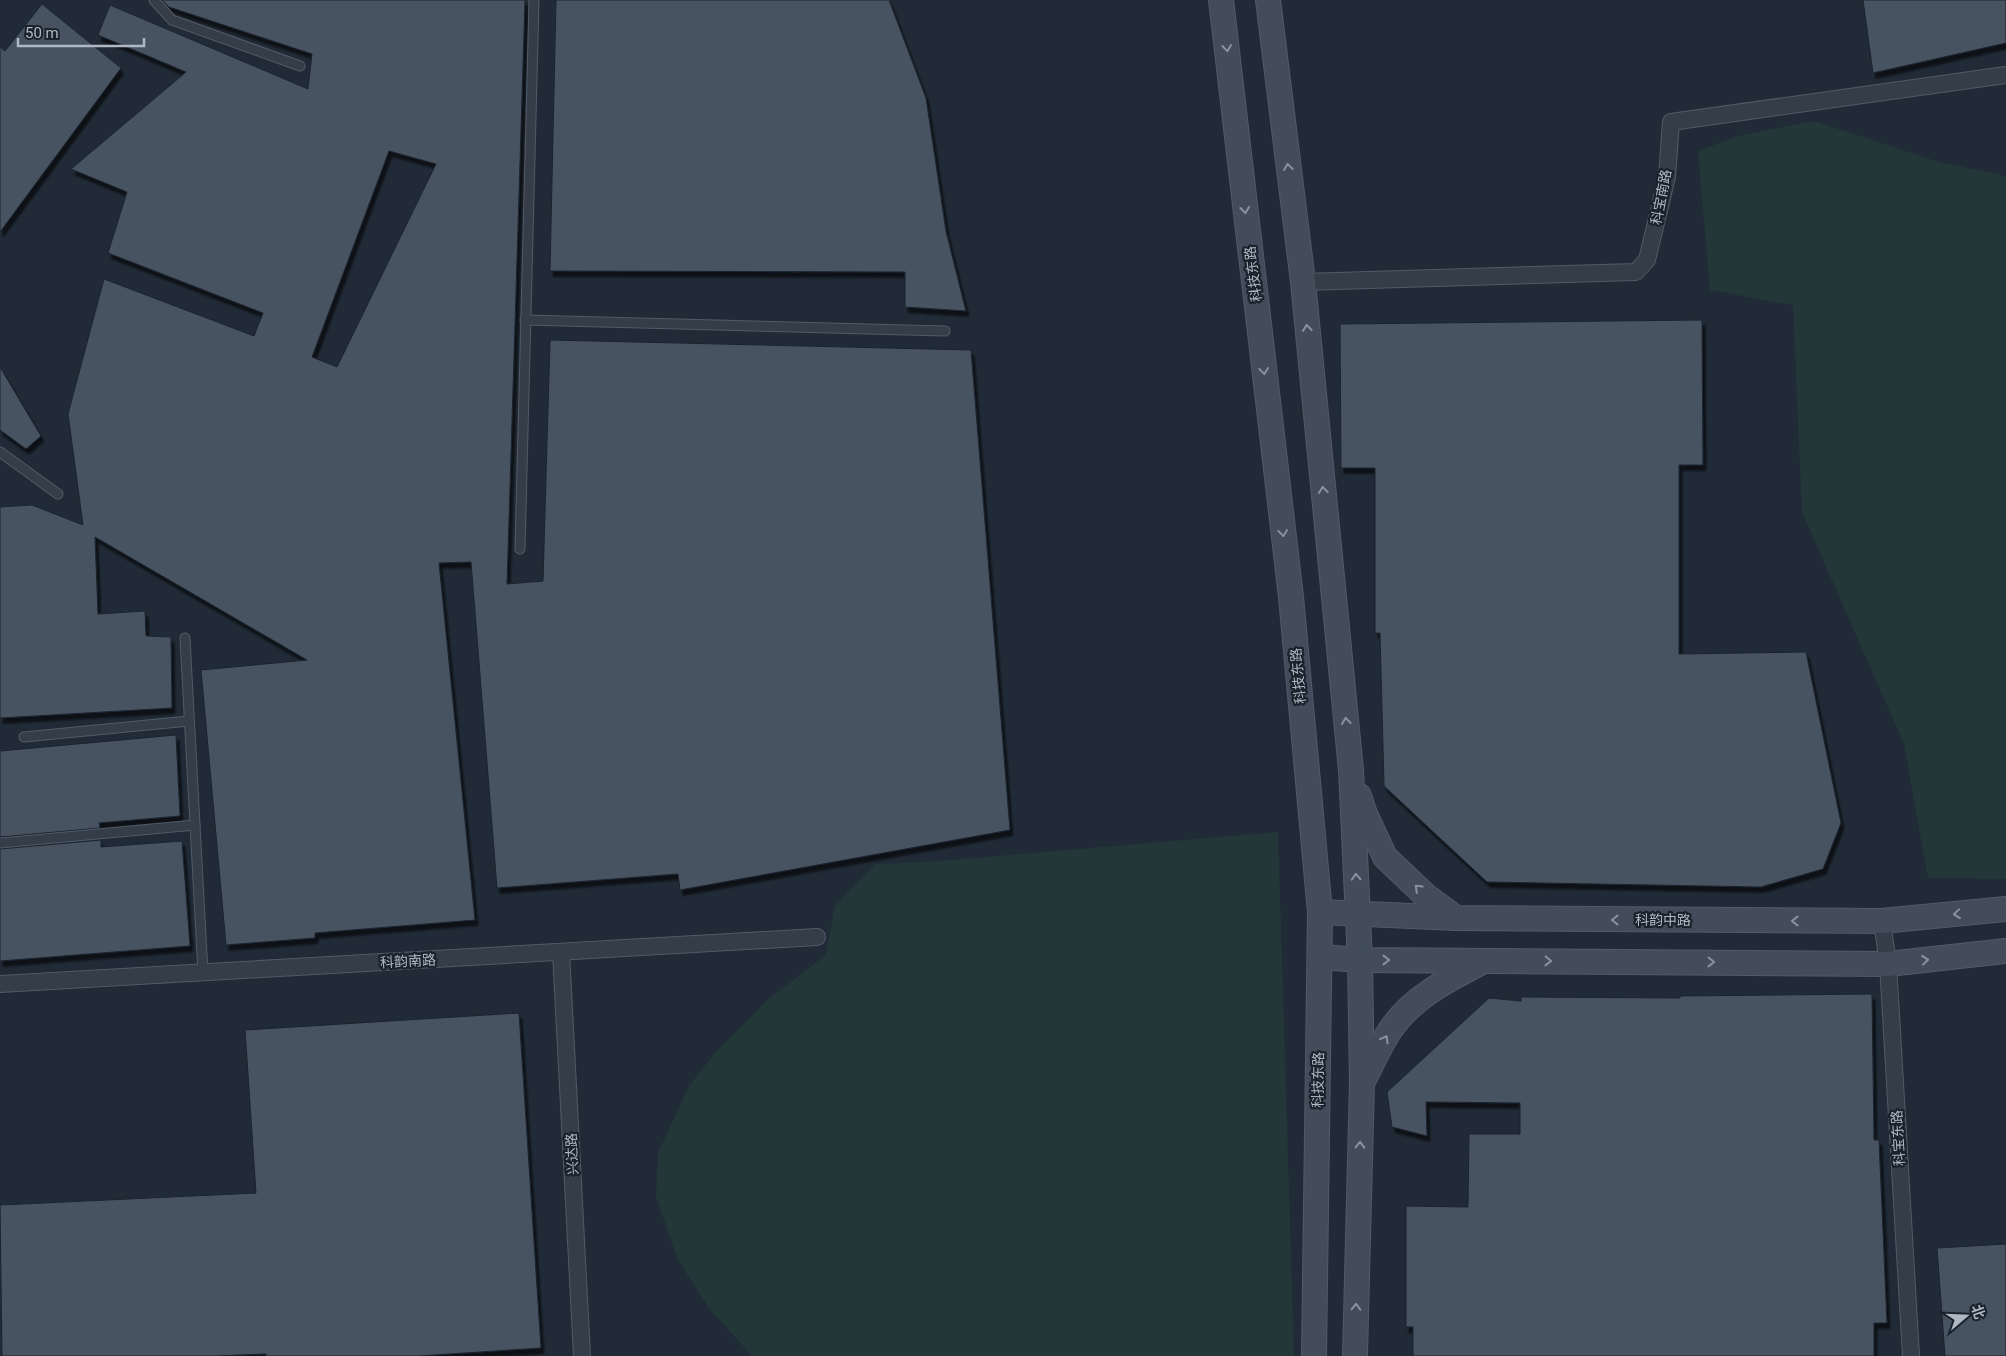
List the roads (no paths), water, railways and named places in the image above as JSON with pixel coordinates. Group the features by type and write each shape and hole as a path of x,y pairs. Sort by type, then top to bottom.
{"main road":[{"name":"科技东路","path":"1222,0 1290,597 1320,912 1314,1356"},
{"path":"1268,0 1303,282 1351,770 1360,960 1362,1082 1355,1356"},
{"path":"1351,770 1365,814 1386,858 1426,896 1456,918"},
{"name":"科韵中路","path":"1320,912 1456,918 1882,921 2006,909"},
{"path":"1320,957 1360,960 1888,964 2006,951"},
{"path":"1362,1082 1391,1029 1413,1004 1446,980 1485,960"}],"street":[{"name":"科宝南路","path":"1303,282 1636,272 1647,260 1667,177 1671,122 2006,75"},
{"name":"科宝东路","path":"1882,921 1888,964 1911,1356"},
{"name":"科韵南路","path":"0,984 817,937"},
{"name":"兴达路","path":"561,952 582,1356"}],"lane":[{"path":"154,0 172,20 300,66"},
{"path":"520,549 534,0"},
{"path":"525,320 945,331"},
{"path":"0,452 58,494"},
{"path":"185,638 203,973"},
{"path":"24,737 189,721"},
{"path":"0,842 195,825"}]}
